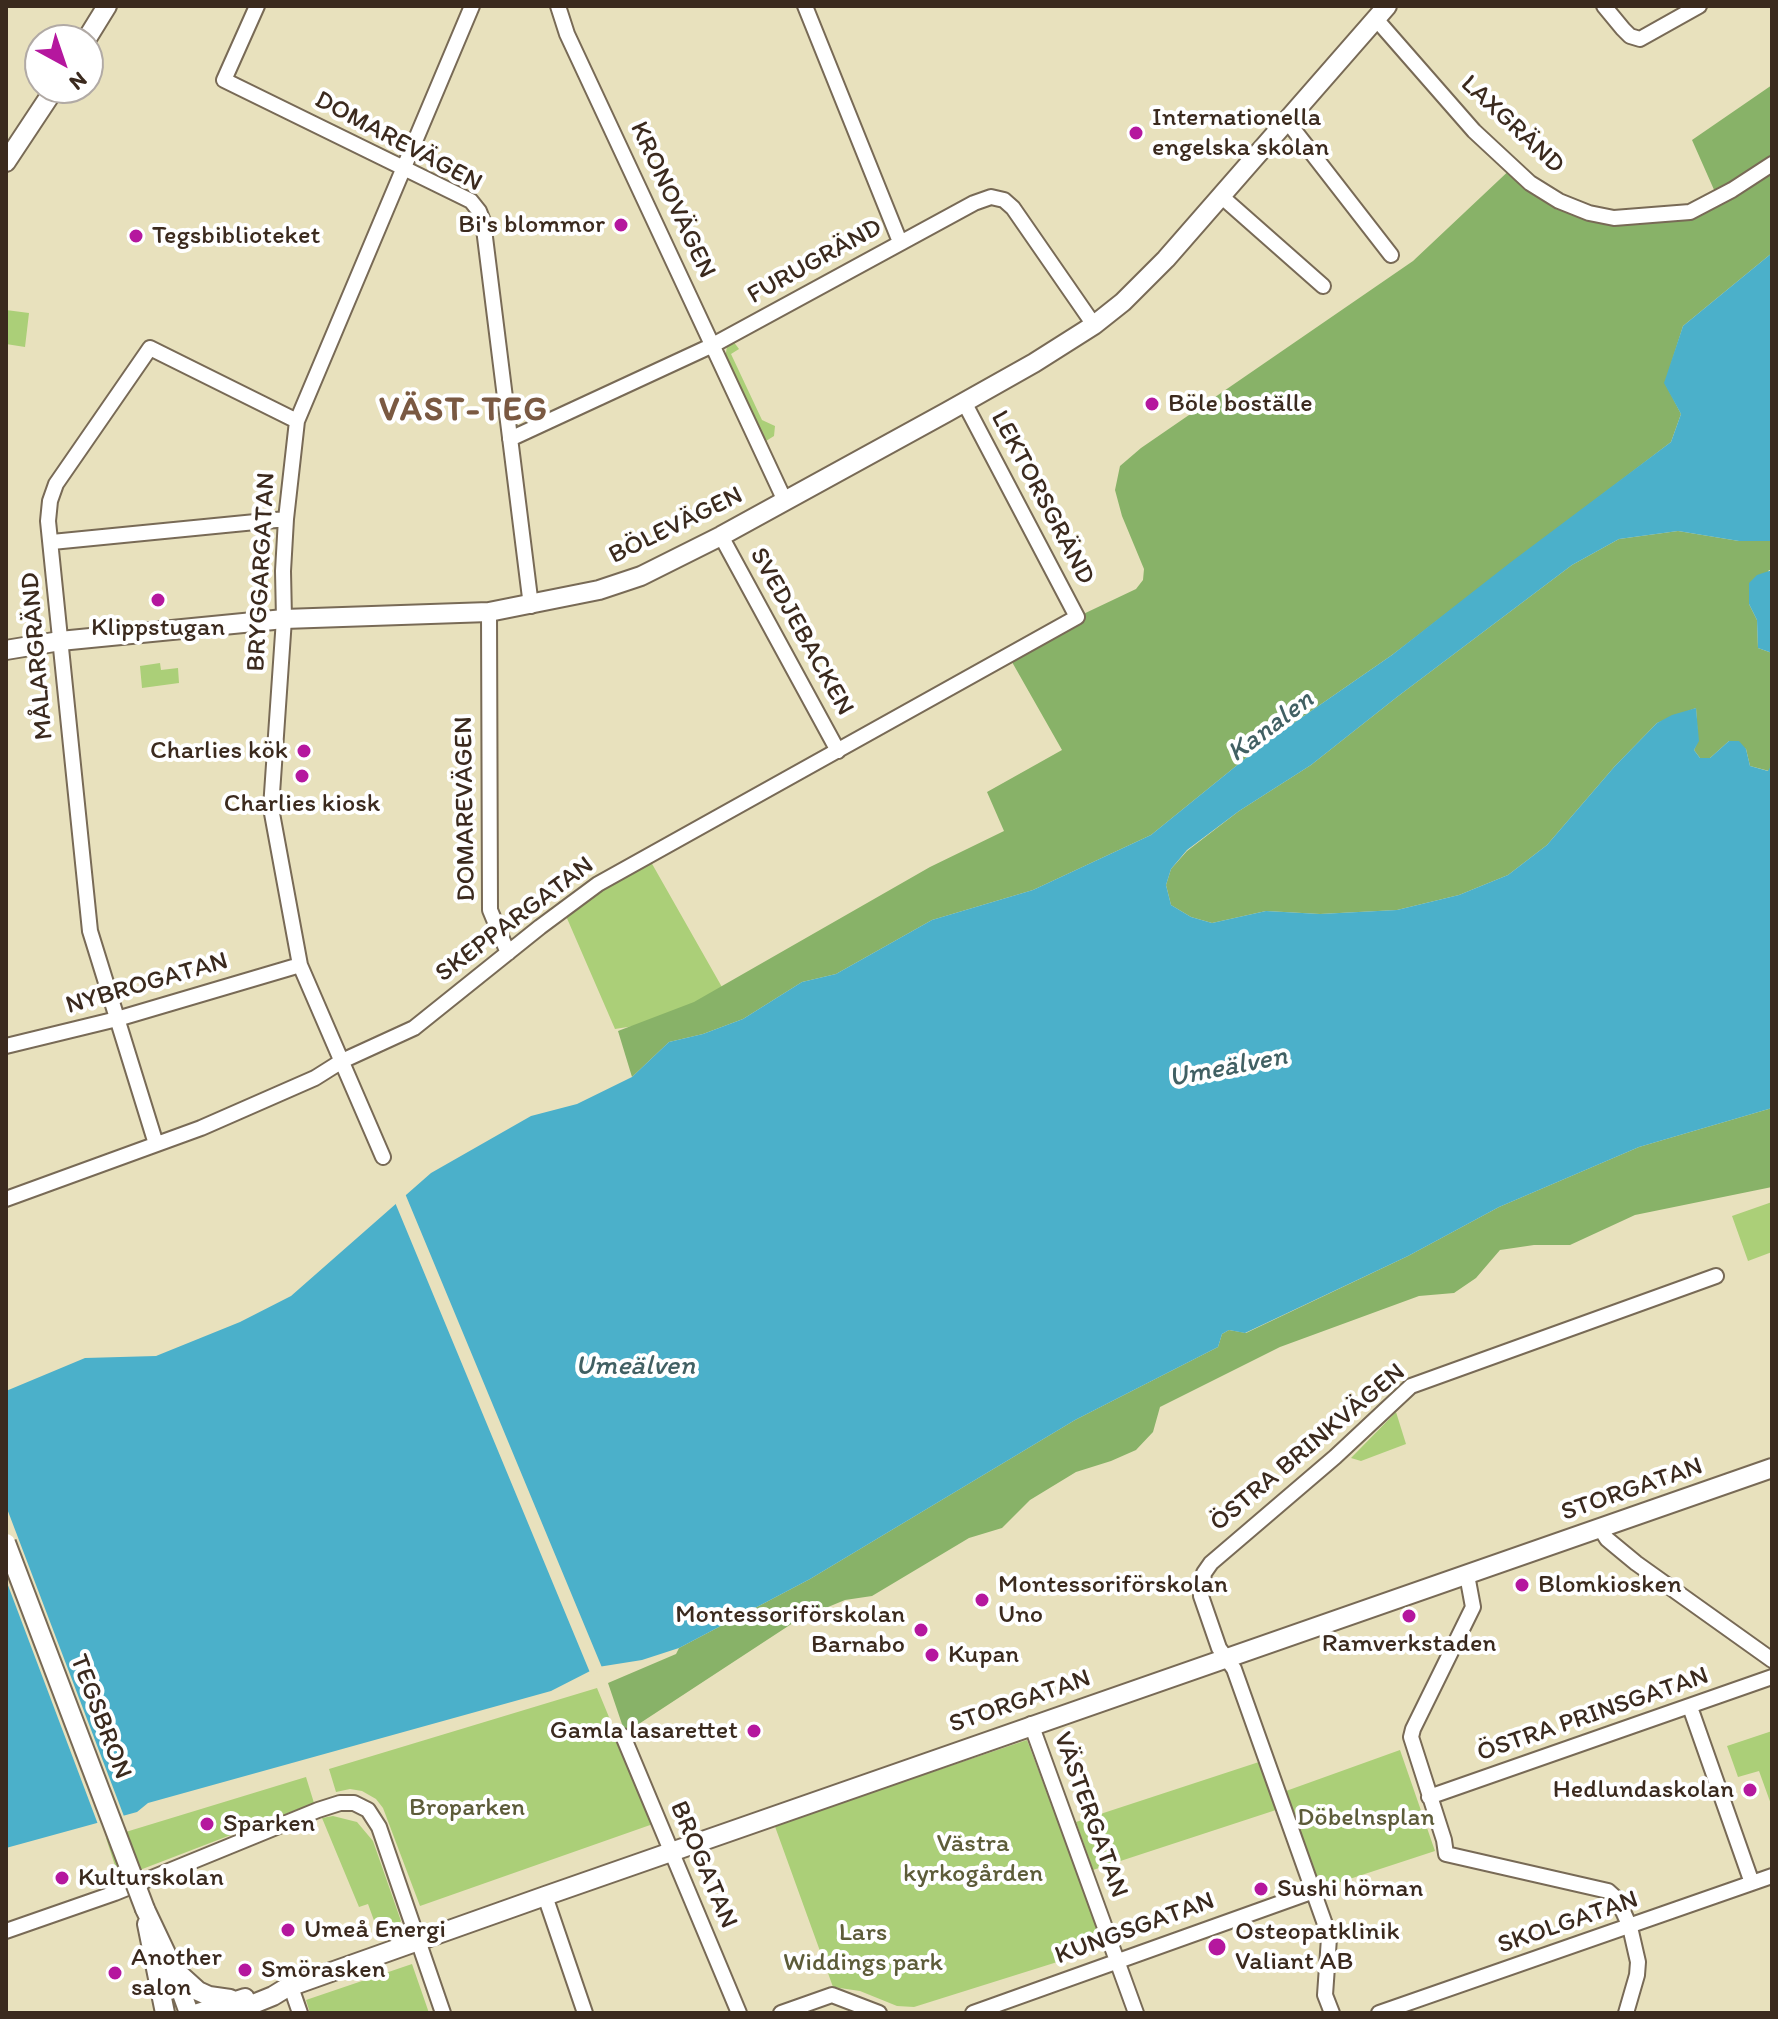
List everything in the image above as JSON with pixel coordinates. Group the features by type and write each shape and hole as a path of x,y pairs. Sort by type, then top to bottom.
{"street":[{"path":"96,24 107,6"},
{"name":"DOMAREVÄGEN","path":"257,6 224,80 471,201 483,221 531,606"},
{"name":"BRYGGARGATAN","path":"383,1157 300,965 271,808 284,619 286,519 297,421 472,6"},
{"name":"KRONOVÄGEN","path":"558,6 567,34 785,501"},
{"path":"805,6 900,242"},
{"path":"1604,6 1623,29 1640,39 1699,6"},
{"name":"BÖLEVÄGEN","path":"6,650 60,641 284,619 489,612 531,606 630,581 785,501 1034,363 1094,325 1123,302 1166,259 1382,12"},
{"name":"LAXGRÄND","path":"1382,12 1474,131 1530,183 1559,201 1589,213 1614,218 1690,212 1772,164"},
{"path":"6,162 44,104"},
{"path":"1287,121 1391,255"},
{"path":"1221,196 1323,286"},
{"name":"FURUGRÄND","path":"510,439 713,345 900,242 991,197 1004,200 1013,208 1094,325"},
{"name":"MÅLARGRÄND","path":"156,1144 90,931 48,521 50,501 56,484 150,348 297,421"},
{"name":"LEKTORSGRÄND","path":"964,402 1077,617"},
{"path":"52,542 286,519"},
{"name":"SVEDJEBACKEN","path":"721,536 838,751"},
{"name":"DOMAREVÄGEN","path":"489,612 490,910 508,953"},
{"name":"SKEPPARGATAN","path":"6,1199 260,1103 414,1028 598,884 1077,617"},
{"name":"NYBROGATAN","path":"6,1046 117,1019 300,965"},
{"name":"ÖSTRA BRINKVÄGEN","path":"1332,2013 1325,1995 1329,1938 1234,1669 1219,1648 1201,1596 1204,1573 1211,1563 1335,1457 1411,1386 1716,1276"},
{"name":"STORGATAN","path":"198,2013 236,2006 271,1989 288,1987 1031,1724 1772,1468"},
{"path":"1600,1528 1607,1539 1636,1563 1772,1660"},
{"name":"TEGSBRON","path":"6,1543 145,1909"},
{"path":"1467,1575 1473,1607 1411,1737 1446,1854 1608,1891 1618,1900 1630,1927 1638,1962 1626,2013"},
{"name":"ÖSTRA PRINSGATAN","path":"1429,1797 1772,1677"},
{"path":"1690,1707 1752,1883"},
{"name":"VÄSTERGATAN","path":"1031,1724 1136,2013"},
{"name":"BROGATAN","path":"623,1736 739,2013"},
{"path":"6,1931 115,1893 318,1810 340,1803 354,1803 368,1810 379,1827 443,2013"},
{"name":"SKOLGATAN","path":"1379,2013 1772,1876"},
{"name":"KUNGSGATAN","path":"973,2013 1314,1891"},
{"path":"545,1896 585,2013"},
{"path":"145,1909 172,1966 189,2013"},
{"path":"145,1909 165,2013"},
{"name":"STORGATAN","path":"172,1966 182,1978 205,1995 236,2006"},
{"path":"288,1987 300,2013"},
{"path":"781,2013 832,1995 879,2013"}],"green space":[{"path":"1772,85 1772,253 1683,326 1665,383 1681,414 1671,442 1392,655 1262,745 1151,835 1033,890 932,920 836,974 802,982 743,1019 703,1034 669,1042 632,1077 618,1031 694,1002 930,867 1004,831 987,792 1062,750 1008,655 1136,589 1143,580 1144,569 1115,490 1120,466 1141,448 1413,261 1516,164 1534,179 1579,204 1614,211 1690,206 1715,192 1692,140"},
{"path":"6,310 29,313 25,347 6,344"},
{"path":"733,341 739,349 731,354 762,420 775,426 774,436 766,441 725,359 727,346"},
{"path":"1678,531 1739,541 1772,541 1772,570 1769,570 1749,604 1757,620 1758,648 1772,653 1772,764 1769,771 1750,766 1746,749 1729,741 1710,758 1700,758 1694,750 1698,741 1696,708 1657,723 1547,845 1508,875 1459,895 1397,910 1320,914 1266,911 1212,923 1191,917 1171,905 1166,885 1171,869 1187,851 1239,811 1311,765 1572,565 1619,539"},
{"path":"160,663 161,670 178,668 179,683 142,688 140,666"},
{"path":"651,862 731,1003 691,1017 615,1029 566,916 605,887"},
{"path":"1772,1108 1772,1187 1635,1215 1570,1245 1534,1245 1500,1250 1476,1278 1454,1293 1419,1296 1280,1347 1160,1407 1153,1432 1136,1450 1076,1472 1030,1500 1002,1528 969,1538 872,1596 845,1600 799,1619 625,1733 608,1683 676,1654 679,1648 810,1579 1075,1420 1218,1347 1222,1334 1229,1330 1246,1333 1408,1256 1499,1207 1639,1147"},
{"path":"1772,1202 1772,1252 1748,1261 1732,1216"},
{"path":"1396,1412 1406,1444 1361,1461 1351,1458"},
{"name":"Broparken","path":"597,1688 653,1824 420,1906 383,1808 376,1799 362,1791 350,1789 336,1792 329,1769"},
{"path":"1772,1731 1772,1807 1759,1771 1738,1777 1727,1746"},
{"name":"Västra kyrkogården","path":"1027,1740 1105,1947 914,2007 897,2006 860,1991 833,1987 773,1821 849,1800"},
{"name":"Döbelnsplan","path":"1400,1750 1435,1851 1319,1889 1286,1791"},
{"path":"1262,1761 1279,1809 1093,1870 1076,1822"},
{"name":"Sparken","path":"306,1777 314,1803 119,1878 106,1838"},
{"path":"333,1816 357,1822 373,1841 401,1921 394,1931 380,1937 368,1904 359,1907 322,1818"},
{"path":"412,1964 429,2013 310,2013 306,2000"}],"water":[{"name":"Umeälven","path":"1772,253 1772,541 1739,541 1678,531 1619,539 1572,565 1311,765 1239,811 1187,850 1171,869 1166,885 1171,905 1191,917 1212,923 1266,911 1320,914 1397,910 1459,895 1508,875 1547,845 1657,723 1696,708 1699,741 1694,750 1700,758 1710,758 1729,741 1739,741 1746,749 1750,766 1768,771 1772,764 1772,1108 1639,1147 1499,1207 1408,1256 1245,1333 1229,1330 1222,1334 1218,1347 1075,1420 810,1579 679,1648 642,1660 598,1667 551,1691 148,1803 137,1812 6,1848 6,1391 85,1358 156,1356 240,1322 291,1296 431,1173 531,1116 577,1104 632,1077 669,1042 703,1034 743,1019 802,982 836,974 932,920 1033,890 1151,835 1262,745 1392,655 1671,442 1681,414 1664,383 1683,326"},
{"path":"1772,570 1772,653 1758,648 1757,620 1749,604 1749,583 1757,575"}],"pier":[{"path":"404,1191 603,1670 591,1675 394,1200"},
{"path":"6,1506 125,1819 99,1827 6,1580"}],"place":[{"name":"Internationella engelska skolan","path":"1136,133"},
{"name":"Bi's blommor","path":"621,225"},
{"name":"Tegsbiblioteket","path":"136,236"},
{"name":"Böle boställe","path":"1152,404"},
{"name":"Klippstugan","path":"158,600"},
{"name":"Charlies kök","path":"304,751"},
{"name":"Charlies kiosk","path":"302,776"},
{"name":"Blomkiosken","path":"1522,1585"},
{"name":"Montessoriförskolan Uno","path":"982,1600"},
{"name":"Ramverkstaden","path":"1409,1616"},
{"name":"Montessoriförskolan Barnabo","path":"921,1630"},
{"name":"Kupan","path":"932,1655"},
{"name":"Gamla lasarettet","path":"754,1731"},
{"name":"Hedlundaskolan","path":"1750,1790"},
{"name":"Sparken","path":"207,1824"},
{"name":"Kulturskolan","path":"62,1878"},
{"name":"Sushi hörnan","path":"1261,1889"},
{"name":"Umeå Energi","path":"288,1930"},
{"name":"Osteopatklinik Valiant AB","path":"1217,1947"},
{"name":"Smörasken","path":"245,1970"},
{"name":"Another salon","path":"115,1973"}],"district":[{"name":"VÄST-TEG","path":"464,411"}],"water label":[{"name":"Kanalen","path":"1271,727"}],"park label":[{"name":"Lars Widdings park","path":"863,1948"}]}
